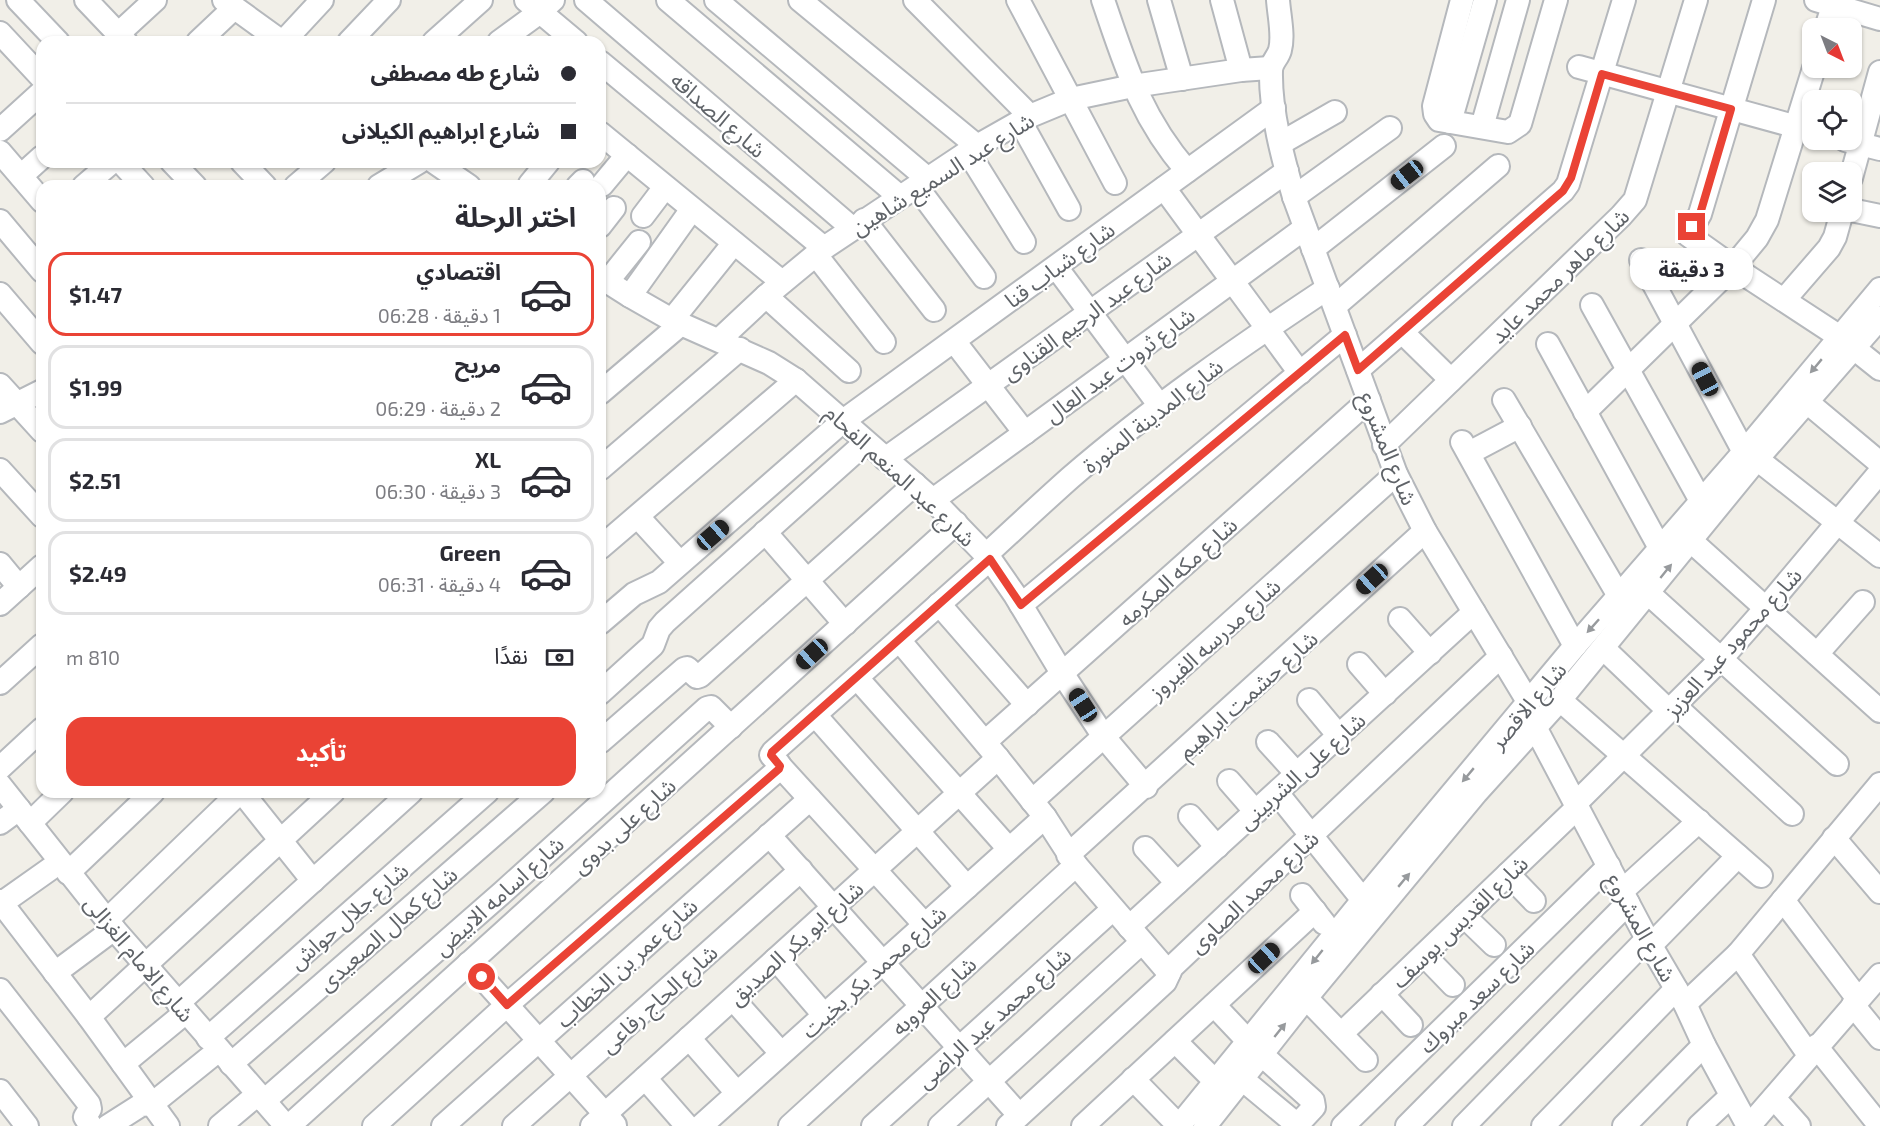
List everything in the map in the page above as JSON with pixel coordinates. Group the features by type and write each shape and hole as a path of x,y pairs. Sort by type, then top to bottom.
{"street":[{"path":"18,0 52,36"},
{"path":"86,0 120,36"},
{"path":"124,36 155,0"},
{"path":"288,36 322,0"},
{"path":"355,36 389,0"},
{"path":"441,36 481,0"},
{"name":"شارع الصداقه","path":"586,0 858,224 934,310"},
{"path":"668,0 915,187"},
{"path":"716,0 915,187 984,277"},
{"path":"800,0 973,149 1024,242"},
{"path":"915,0 1025,119 1069,209"},
{"path":"1018,0 1115,183"},
{"path":"1103,0 1133,86 1156,131 1187,171"},
{"path":"1159,0 1182,79"},
{"path":"1222,0 1241,70"},
{"name":"شارع المشروع","path":"1278,0 1280,53 1270,68 1274,108 1287,171 1305,228 1396,474 1425,531 1529,703"},
{"path":"1462,0 1434,106 1435,114 1439,120 1508,132 1520,124 1556,0"},
{"path":"1450,122 1485,0"},
{"path":"1482,127 1518,0"},
{"path":"1358,370 1563,191 1571,178 1624,0"},
{"name":"شارع ماهر محمد عايد","path":"1384,445 1629,208 1639,191 1696,0"},
{"path":"1764,0 1700,214 1689,237 1847,343 1880,369"},
{"path":"1826,18 1825,3 1880,19"},
{"path":"203,36 229,4 274,36"},
{"path":"505,36 540,4 570,36"},
{"path":"5,47 36,73"},
{"path":"606,67 820,252 884,342"},
{"path":"1579,67 1802,127"},
{"name":"شارع عبد السميع شاهين","path":"718,340 774,289 858,224 973,149 1025,119 1071,99 1133,86 1270,68"},
{"path":"1862,144 1880,72"},
{"path":"0,130 36,97"},
{"name":"شارع شباب قنا","path":"606,618 627,599 651,587 680,563 843,421 1274,108"},
{"path":"1281,142 1335,112"},
{"path":"1294,197 1390,128"},
{"path":"1585,412 1733,267 1762,229 1802,133"},
{"path":"606,138 734,243 849,371"},
{"path":"1313,249 1444,146"},
{"path":"0,152 36,194"},
{"path":"593,180 627,155"},
{"path":"21,176 36,162"},
{"name":"شارع المدينة المنورة","path":"780,766 771,755 772,752 939,604 1071,478 1160,405 1267,328 1331,297 1498,166"},
{"path":"91,180 105,168"},
{"path":"126,168 138,180"},
{"path":"178,168 189,180"},
{"path":"248,168 259,180"},
{"path":"303,180 317,168"},
{"path":"389,180 409,168"},
{"path":"443,168 460,180"},
{"path":"533,180 543,168"},
{"name":"شارع عبد الرحيم القناوى","path":"885,459 1287,171"},
{"path":"643,216 665,187"},
{"path":"1164,188 1300,373"},
{"path":"606,218 614,208"},
{"path":"630,296 692,209"},
{"path":"1862,212 1880,216"},
{"path":"0,221 36,264"},
{"path":"1784,300 1829,248 1839,222"},
{"name":"شارع ثروت عبد العال","path":"933,500 1305,228"},
{"path":"606,278 639,242"},
{"path":"606,387 677,322 734,243"},
{"path":"1641,260 1751,456 1880,556"},
{"path":"1056,267 1160,405"},
{"name":"شارع عبد المنعم الفحام","path":"606,281 677,322 769,363 796,380 865,443 933,500 988,557 1104,737 1146,787"},
{"name":"شارع الاقصر","path":"1212,1123 1242,1079 1255,1047 1334,936 1575,646 1701,501 1807,402 1880,289"},
{"path":"0,294 36,336"},
{"path":"1592,305 1701,501"},
{"name":"شارع الاقصر","path":"1179,1126 1215,1081 1255,1047 1306,998 1476,793 1536,729 1691,541 1751,456 1847,343 1880,318"},
{"path":"1402,332 1451,380"},
{"path":"1021,605 1345,335"},
{"path":"954,341 1025,433"},
{"path":"1548,344 1660,548"},
{"path":"606,464 740,349"},
{"path":"606,543 796,380"},
{"path":"0,385 8,408 36,427"},
{"path":"8,408 36,394"},
{"name":"شارع مكه المكرمه","path":"992,750 1027,705 1369,400"},
{"path":"1504,400 1619,596"},
{"path":"1807,402 1880,463"},
{"path":"1520,426 1465,448 1575,646"},
{"path":"606,688 654,645 659,629 665,621 865,443"},
{"path":"0,470 36,509"},
{"name":"شارع محمود عبد العزيز","path":"1576,806 1721,659 1880,472"},
{"name":"شارع مدرسه الفيروز","path":"1038,809 1104,737 1396,474"},
{"path":"606,737 684,669 687,668 697,677 700,676 915,484"},
{"path":"638,516 680,563"},
{"name":"شارع على بدوى","path":"287,1126 957,523"},
{"name":"شارع حشمت ابراهيم","path":"1072,860 1146,787 1425,531"},
{"path":"765,532 845,624"},
{"path":"1691,541 1817,654 1876,698"},
{"path":"0,564 19,587"},
{"path":"0,604 36,571"},
{"path":"1648,593 1837,764"},
{"path":"1817,654 1863,602"},
{"path":"939,604 1027,705"},
{"name":"شارع على الشربينى","path":"940,1126 989,1081 1135,934 1177,883 1474,612"},
{"path":"1400,619 1430,652"},
{"path":"899,640 992,750 1038,809 1072,860 1170,973"},
{"path":"1603,648 1792,814"},
{"path":"0,683 36,650"},
{"name":"شارع محمد الصاوى","path":"1014,1121 1165,982 1172,968 1501,656"},
{"path":"1359,664 1385,694"},
{"path":"857,678 1009,849"},
{"path":"1309,700 1339,736"},
{"path":"1560,700 1761,876"},
{"name":"شارع اسامه الابيض","path":"261,1098 503,892 707,708 711,707 715,710 730,727"},
{"path":"815,715 967,887"},
{"name":"شارع المشروع","path":"1536,729 1748,1126"},
{"path":"0,768 36,735"},
{"path":"1268,742 1297,774"},
{"name":"شارع ابو بكر الصديق","path":"604,1122 645,1078 960,793 992,750"},
{"path":"374,1126 507,1005 780,766 925,925"},
{"path":"1229,781 1256,812"},
{"path":"1543,1126 1680,997 1738,954 1880,784"},
{"name":"شارع الامام الغزالى","path":"0,785 64,868 146,966 287,1126"},
{"path":"1277,793 1363,900"},
{"path":"0,823 24,816 52,798"},
{"path":"146,798 64,868 1,902 89,1017 168,1126"},
{"path":"55,972 111,924 235,798"},
{"path":"246,798 313,881"},
{"path":"89,1017 327,798"},
{"path":"123,1064 313,881 404,798"},
{"name":"شارع جلال حواش","path":"220,1051 481,798"},
{"name":"شارع كمال الصعيدى","path":"220,1051 536,798"},
{"name":"شارع عمر بن الخطاب","path":"443,1126 810,799"},
{"name":"شارع القديس يوسف","path":"1341,1034 1576,806"},
{"name":"شارع محمد بكر بخيت","path":"701,1126 1009,849 1038,809"},
{"path":"1190,816 1217,847"},
{"path":"1407,1126 1699,821"},
{"path":"769,835 989,1081 1014,1121"},
{"path":"1834,838 1880,892"},
{"path":"1146,848 1177,883"},
{"path":"1464,1126 1738,856"},
{"name":"شارع العروبه","path":"790,1126 922,1005 1072,860"},
{"name":"شارع سعد مبروك","path":"1343,1126 1609,866"},
{"name":"شارع الحاج رفاعى","path":"514,1126 801,870"},
{"path":"1508,874 1534,901"},
{"path":"1783,900 1880,1038"},
{"path":"1083,1126 1214,1005 1308,903 1334,936"},
{"name":"شارع محمد عبد الراضى","path":"873,1126 1113,909"},
{"path":"1464,916 1494,945"},
{"path":"1738,954 1812,1051 1880,1126"},
{"path":"1424,955 1453,985"},
{"path":"776,959 824,1015"},
{"path":"469,963 570,1076 604,1122"},
{"path":"1748,1126 1880,975"},
{"path":"0,990 90,1104 88,1122"},
{"path":"1382,994 1412,1025"},
{"path":"1306,998 1366,1060"},
{"path":"733,999 781,1053"},
{"path":"1214,1005 1313,1101 1314,1107 1300,1122 1295,1123 1242,1079"},
{"path":"689,1038 737,1093"},
{"path":"1175,1041 1215,1081"},
{"path":"1624,1126 1704,1045"},
{"path":"108,1126 141,1105 152,1104 220,1051"},
{"path":"645,1078 687,1126"},
{"path":"1133,1079 1179,1126"},
{"path":"0,1091 27,1126"},
{"path":"1700,1126 1731,1096"},
{"path":"220,1126 261,1098"},
{"path":"1774,1098 1799,1126"}],"route":[{"path":"482,977 507,1005 779,769 780,766 771,755 772,752 990,559 1021,605 1345,335 1358,370 1563,191 1571,178 1602,74 1731,109 1700,214 1692,227"}]}
